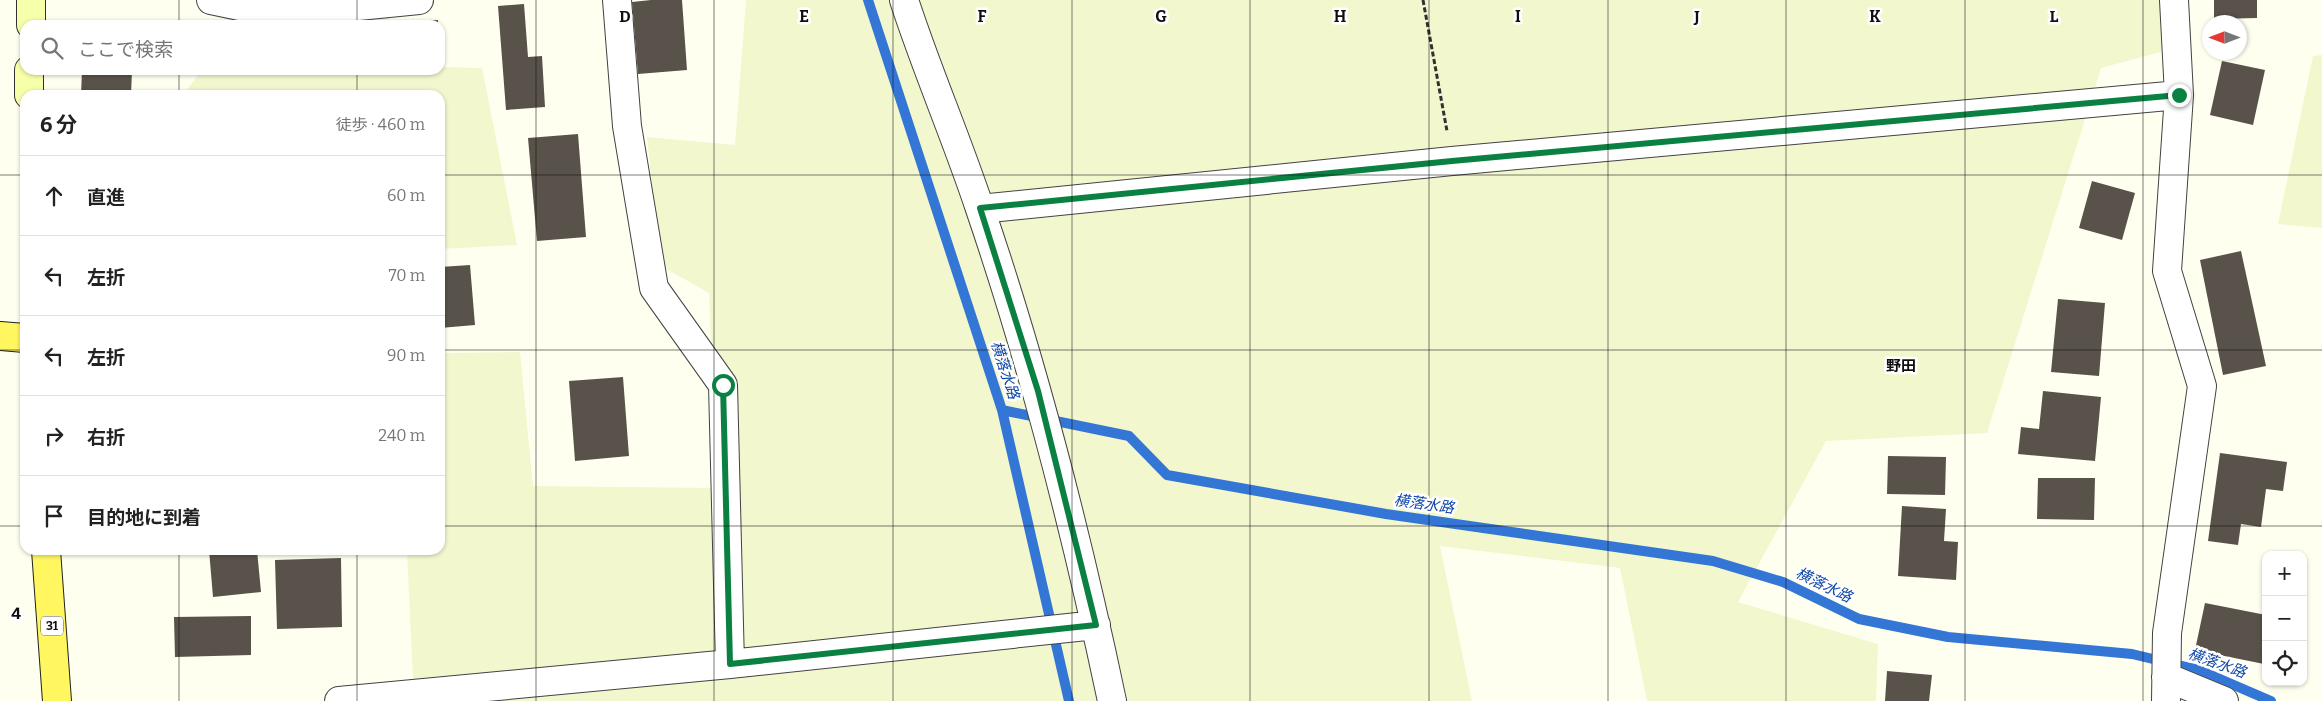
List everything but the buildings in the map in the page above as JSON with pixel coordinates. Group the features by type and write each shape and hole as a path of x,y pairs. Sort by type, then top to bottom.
{"main road":[{"path":"31,0 31,20"},
{"path":"29,75 29,90"},
{"path":"0,336 20,338"},
{"name":"31","path":"46,555 57,701"}],"street":[{"path":"211,0 277,14 419,0"},
{"path":"617,0 627,126 654,288 723,385 730,664"},
{"path":"904,0 980,208 1038,391 1096,625 1112,701"},
{"path":"2174,0 2179,95 2167,271 2202,386 2167,633 2166,689 2224,701"},
{"path":"980,208 1452,161 2179,95"},
{"path":"339,701 730,664 1096,625"}],"path":[{"path":"1423,0 1452,161"}],"green space":[{"path":"394,0 389,20 275,20"},
{"path":"746,0 2162,0 2164,51 2101,68 1987,433 1826,441 1738,602 1878,644 1876,701 1647,701 1620,568 1440,546 1472,701 414,701 407,555 445,555 445,353 520,352 533,486 717,488 709,293 661,266 647,137 735,145"},
{"path":"2322,55 2322,228 2278,224 2313,56"},
{"path":"445,67 482,68 517,245 445,249 445,90 187,90 198,75 445,75"}],"waterway":[{"name":"横落水路","path":"868,0 1002,410 1129,436 1167,475 1386,514 1713,561 1783,582 1859,619 1948,637 2132,654 2199,670 2271,701"},
{"path":"1002,410 1069,701"}],"district":[{"name":"野田","path":"1901,366"}],"route":[{"path":"723,385 730,664 1096,625 1038,391 980,208 1452,161 2179,95"}]}
